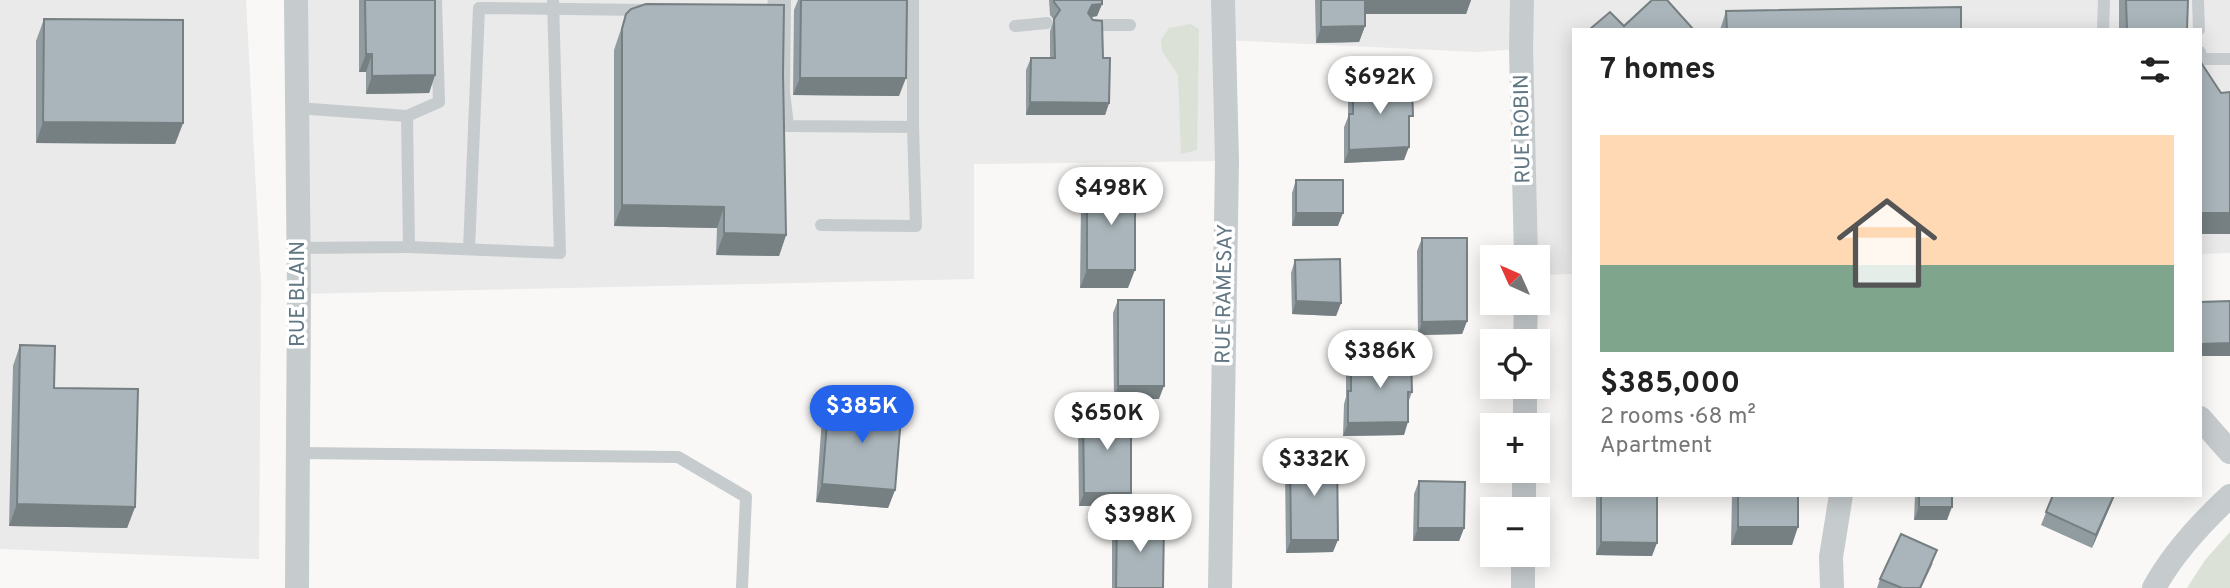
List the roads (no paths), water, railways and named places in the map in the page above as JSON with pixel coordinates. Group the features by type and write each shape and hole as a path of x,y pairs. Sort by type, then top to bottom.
{"street":[{"name":"RUE BLAIN","path":"296,0 297,588"},
{"name":"RUE RAMESAY","path":"1220,588 1227,161 1223,0"},
{"name":"RUE ROBIN","path":"1522,0 1526,245"},
{"path":"2202,420 2230,452"},
{"path":"2154,588 2165,569 2203,522 2230,496"},
{"path":"1832,588 1831,557 1840,497"},
{"path":"1523,567 1523,588"}],"lane":[{"path":"297,108 407,116 439,102 436,0"},
{"path":"745,12 772,12 774,0"},
{"path":"785,0 785,93 788,126 913,127"},
{"path":"821,225 916,226 913,0"},
{"path":"2103,28 2104,0"},
{"path":"2198,0 2199,28"},
{"path":"298,248 409,247 560,253 553,4"},
{"path":"469,250 479,8 553,4 663,11"},
{"path":"1015,26 1047,23"},
{"path":"1092,25 1129,25"},
{"path":"2202,59 2230,59"},
{"path":"407,116 409,247"},
{"path":"298,453 678,457 746,497 742,588"}]}
